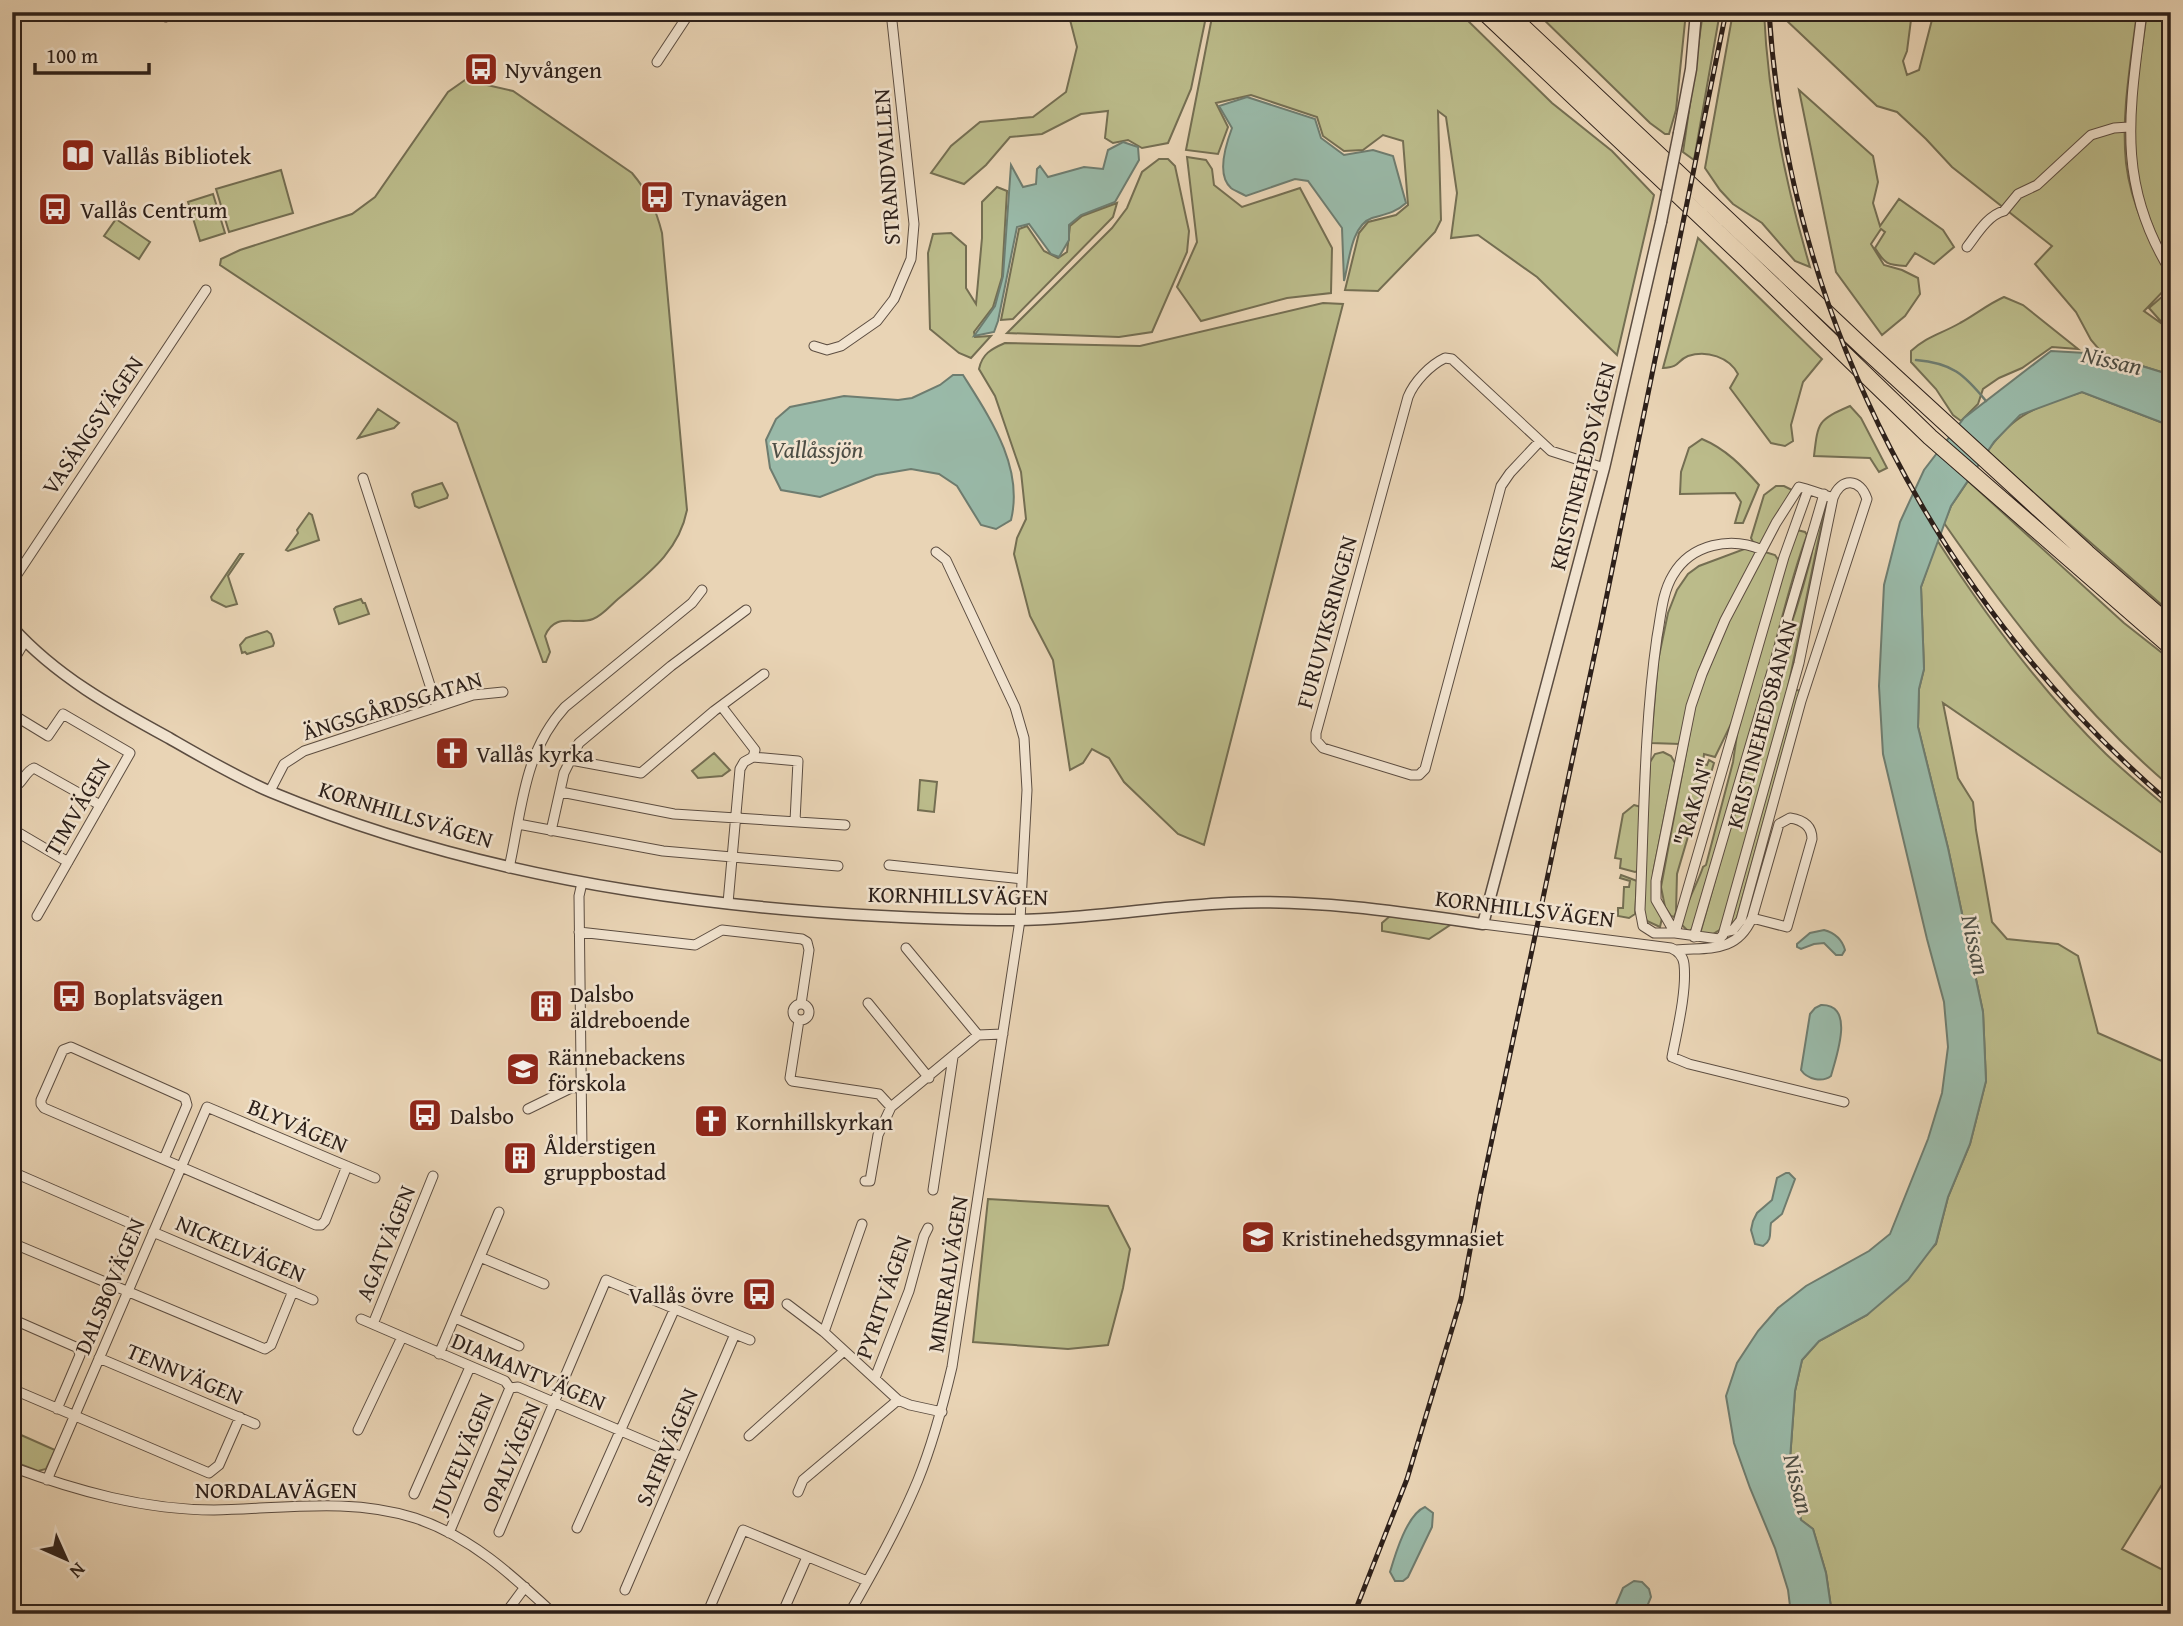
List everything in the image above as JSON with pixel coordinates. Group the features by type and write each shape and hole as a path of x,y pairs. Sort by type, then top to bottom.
{"highway":[{"path":"1484,12 1738,251 1930,437 2171,647"},
{"path":"1507,12 1945,422 2171,626"}],"street":[{"path":"657,62 690,12"},
{"name":"STRANDVALLEN","path":"814,345 822,350 832,349 857,337 877,321 894,299 911,259 914,224 891,12"},
{"name":"KRISTINEHEDSVÄGEN","path":"1483,923 1566,620 1604,468 1679,133 1691,69 1696,12"},
{"path":"2142,12 2129,127 2131,161 2138,197 2171,272"},
{"path":"1967,247 1988,221 2004,211 2018,194 2037,185 2091,135 2114,128 2129,127"},
{"name":"VASÄNGSVÄGEN","path":"12,582 206,290"},
{"name":"FURUVIKSRINGEN","path":"1540,441 1510,472 1501,486 1425,769 1419,775 1411,775 1323,748 1316,733 1412,389 1438,361 1450,358 1556,454 1604,468"},
{"path":"363,478 437,707"},
{"path":"1675,933 1657,900 1656,881 1691,706 1711,650 1776,523 1799,487 1833,498 1839,487 1851,482 1862,488 1867,499 1801,701 1741,920 1722,938"},
{"name":"KRISTINEHEDSBANAN","path":"1736,721 1784,557 1808,490"},
{"path":"1695,937 1824,494"},
{"name":"KRISTINEHEDSBANAN","path":"1722,938 1799,663 1833,498"},
{"path":"1752,918 1787,927 1812,839 1808,826 1797,819 1784,819 1779,824 1752,918 1740,937 1718,939 1654,933 1643,926 1641,919 1650,695 1665,591 1673,573 1689,558 1714,544 1732,541 1762,550"},
{"name":"MINERALVÄGEN","path":"849,1614 899,1523 919,1479 942,1412 952,1367 1020,920 1027,790 1026,754 1020,722 1007,686 946,560 936,552"},
{"path":"509,867 531,762 552,722 573,701 692,603 702,590"},
{"path":"551,831 564,773 579,743 746,610"},
{"name":"KORNHILLSVÄGEN","path":"12,627 45,659 108,705 270,791 373,830 455,855 582,883 728,903 884,916 1020,920 1230,903 1302,904 1483,923 1676,950 1722,938"},
{"path":"12,663 25,641"},
{"path":"570,760 641,773 714,711 764,674"},
{"name":"ÄNGSGÅRDSGATAN","path":"270,791 284,764 296,755 473,695 503,692"},
{"path":"722,707 754,753 798,761 795,821"},
{"name":"TIMVÄGEN","path":"12,714 48,736 63,715 130,753 37,916"},
{"name":"\"RAKAN\"","path":"1675,933 1736,721"},
{"path":"728,903 740,769 754,753"},
{"path":"12,787 20,783 27,771 34,768 100,805"},
{"path":"561,792 674,814 845,825"},
{"path":"518,824 663,852 838,866"},
{"path":"12,829 68,862"},
{"path":"889,865 1022,879"},
{"path":"582,883 579,896 582,1151"},
{"path":"579,932 695,945 722,930 802,939 809,950 801,1004 807,1007 809,1014 805,1019 799,1020 790,1078 792,1081 879,1094 891,1107"},
{"path":"906,948 978,1035"},
{"path":"1676,950 1684,962 1682,1004 1672,1057 1689,1065 1844,1102"},
{"path":"868,1003 929,1077"},
{"path":"865,1181 870,1181 878,1135 891,1107 978,1035 1003,1034"},
{"path":"164,1159 187,1105 185,1098 71,1047 63,1050 41,1104 181,1167 316,1225 325,1221 346,1166"},
{"path":"933,1190 953,1057"},
{"path":"528,1109 571,1088 580,1087"},
{"name":"BLYVÄGEN","path":"207,1107 375,1178"},
{"name":"DALSBOVÄGEN","path":"47,1480 207,1107"},
{"path":"12,1174 132,1224 134,1231 111,1285"},
{"name":"AGATVÄGEN","path":"373,1324 433,1176"},
{"path":"439,1354 499,1212"},
{"path":"824,1332 862,1224"},
{"name":"PYRITVÄGEN","path":"875,1378 909,1291 928,1228"},
{"name":"NICKELVÄGEN","path":"153,1232 313,1300"},
{"path":"12,1243 265,1349 271,1345 293,1291"},
{"path":"481,1257 544,1284"},
{"name":"OPALVÄGEN","path":"499,1532 606,1280 675,1308"},
{"path":"787,1304 845,1350 898,1400 942,1412"},
{"path":"577,1528 675,1308 750,1340"},
{"path":"455,1318 519,1346"},
{"path":"12,1319 78,1348 80,1355 57,1409"},
{"name":"DIAMANTVÄGEN","path":"361,1319 505,1381 510,1388 518,1387 682,1457"},
{"name":"SAFIRVÄGEN","path":"625,1590 736,1334"},
{"path":"358,1430 402,1337"},
{"path":"749,1436 845,1350"},
{"name":"TENNVÄGEN","path":"99,1357 255,1424"},
{"path":"414,1494 470,1367"},
{"name":"JUVELVÄGEN","path":"449,1533 510,1388"},
{"path":"12,1389 209,1473 219,1465 240,1418"},
{"path":"798,1492 803,1480 898,1400"},
{"name":"NORDALAVÄGEN","path":"12,1467 111,1499 213,1510 323,1504 379,1509 416,1518 483,1552 554,1614"},
{"path":"707,1614 743,1530 867,1581"},
{"path":"782,1614 807,1557"},
{"path":"505,1614 525,1587"}],"green space":[{"path":"1068,12 1207,12 1191,89 1168,143 1142,148 1128,140 1113,143 1105,138 1108,111 1081,114 1042,134 1010,137 986,165 964,184 931,173 951,146 980,122 1033,117 1066,92 1077,47"},
{"path":"1213,12 1459,12 1552,103 1612,151 1654,195 1617,355 1537,277 1478,235 1451,238 1457,193 1446,117 1438,111 1441,220 1435,232 1378,291 1345,290 1359,233 1368,222 1396,215 1408,205 1403,141 1383,135 1363,150 1344,151 1323,136 1317,117 1251,95 1216,103 1228,127 1218,154 1186,150"},
{"path":"1536,12 1686,12 1676,110 1669,134 1650,123"},
{"path":"1703,12 1720,12 1694,160 1683,152"},
{"path":"1733,12 1764,12 1769,77 1779,141 1810,267 1795,261 1762,223 1733,204 1705,168"},
{"path":"1784,12 1912,12 1907,51 1903,61 1907,75 1919,70 1934,12 2137,12 2126,106 2126,163 2132,194 2143,223 2171,279 2171,283 2144,311 2165,326 2149,308 2171,289 2171,375 2103,354 2091,340 2076,312 2035,264 2052,246 1952,167 1897,112 1877,106 1785,19"},
{"path":"2147,12 2171,12 2171,263 2149,218 2139,185 2134,151 2134,105"},
{"path":"465,80 513,91 632,173 651,201 662,233 687,510 683,525 661,560 603,613 586,621 560,621 549,628 545,636 550,652 546,662 543,662 457,423 220,265 221,259 240,250 352,214 375,197 448,92"},
{"path":"1799,90 1873,156 1878,182 1873,203 1880,226 1899,199 1943,230 1954,247 1934,264 1915,253 1906,266 1890,264 1875,248 1885,232 1881,229 1871,244 1884,265 1918,278 1920,294 1905,316 1882,335 1836,272"},
{"path":"1187,157 1206,160 1212,169 1214,185 1242,207 1300,188 1332,248 1331,293 1287,298 1201,321 1177,287 1197,242"},
{"path":"1159,159 1168,159 1175,166 1189,231 1187,252 1152,332 1119,337 1007,333 1112,228 1127,208 1142,172"},
{"path":"281,170 293,213 229,232 216,189"},
{"path":"997,187 1007,191 1002,277 993,307 974,332 975,337 991,336 971,358 959,353 930,329 928,253 933,234 951,233 966,246 966,288 976,304 982,238 982,202"},
{"path":"213,194 225,233 200,241 188,202"},
{"path":"1117,203 1113,217 1013,319 1001,320 1019,229 1027,226 1044,251 1058,258 1067,252 1070,226 1082,216"},
{"path":"116,219 150,242 139,259 104,236"},
{"path":"1698,238 1822,359 1803,382 1791,425 1793,441 1785,446 1771,443 1730,388 1738,374 1723,359 1695,354 1676,365 1663,368"},
{"path":"2004,297 2023,305 2078,349 2052,347 2022,368 1999,378 1983,389 1978,404 1961,421 1953,415 1936,389 1911,362 1911,351 1929,338"},
{"path":"1323,303 1343,304 1204,845 1178,834 1124,782 1109,758 1092,749 1083,763 1070,770 1053,660 1030,616 1014,554 1017,538 1026,519 1021,472 995,396 979,369 982,359 988,353 1005,343 1140,346"},
{"path":"2082,392 2171,426 2171,613 1987,452 2006,428 2028,413"},
{"path":"1850,406 1861,418 1887,468 1879,472 1870,458 1814,456 1822,423 1831,415"},
{"path":"378,409 399,423 394,428 358,438"},
{"path":"1702,439 1726,453 1759,485 1743,523 1735,523 1741,502 1735,493 1680,494 1681,472 1689,448"},
{"path":"1968,481 2124,623 2171,660 2171,787 2138,758 2077,696 2021,629 1944,523 1951,506"},
{"path":"442,483 447,498 419,508 415,506 412,494 414,492"},
{"path":"1776,486 1792,490 1761,545 1753,542 1751,538 1764,495"},
{"path":"1826,503 1786,697 1721,929 1713,934 1700,934 1772,677 1798,605 1817,523"},
{"path":"309,513 312,515 319,540 286,550 298,533 297,530"},
{"path":"1797,530 1807,535 1754,723 1693,928 1689,932 1682,925 1682,919 1706,865 1733,762 1739,721"},
{"path":"1937,540 1995,625 2059,705 2106,754 2171,811 2171,859 1943,703 1958,778 1973,802 1992,922 2007,939 2058,944 2078,956 2098,1033 2171,1065 2171,1470 2122,1549 2171,1574 2171,1614 1832,1614 1826,1573 1813,1529 1801,1520 1789,1473 1795,1391 1802,1360 1819,1341 1867,1315 1936,1244 1948,1197 1970,1144 1986,1081 1983,1012 1948,848 1918,727 1919,689 1924,669 1921,587"},
{"path":"1747,548 1756,551 1756,555 1713,636 1702,663 1680,744 1651,743 1658,661 1668,613 1677,590 1688,574 1699,566"},
{"path":"1765,552 1775,555 1779,561 1733,720 1715,757 1704,754 1703,764 1707,765 1709,760 1714,763 1702,803 1697,806 1677,874 1674,917 1665,907 1661,887 1696,699 1719,638"},
{"path":"240,554 243,554 228,576 237,604 226,607 211,597"},
{"path":"361,599 369,614 339,624 334,609"},
{"path":"267,631 271,634 273,646 242,653 240,645 246,638"},
{"path":"1795,689 1800,691 1736,921 1730,925"},
{"path":"1663,752 1671,756 1675,763 1653,873 1654,899 1662,918 1660,927 1647,921 1642,910 1650,762 1655,754"},
{"path":"714,753 730,770 722,776 698,778 692,771"},
{"path":"920,780 937,782 934,812 918,810"},
{"path":"1634,805 1641,807 1638,871 1635,872 1620,868 1621,859 1615,858 1623,814"},
{"path":"1621,875 1637,881 1635,914 1629,918 1618,916 1618,908 1623,908 1624,887 1629,887 1630,881 1620,878"},
{"path":"1390,916 1450,925 1429,939 1382,931 1382,923"},
{"path":"988,1199 1108,1206 1130,1249 1108,1345 1068,1349 973,1342"},
{"path":"12,1431 55,1450 46,1469 38,1471 12,1461"}],"water":[{"path":"1247,97 1315,119 1321,138 1344,155 1373,150 1393,156 1406,203 1394,211 1372,218 1359,228 1352,245 1344,281 1342,228 1308,181 1295,179 1246,196 1226,182 1224,159 1232,128 1219,106"},
{"path":"1123,142 1138,147 1139,160 1115,202 1081,215 1069,225 1069,240 1059,257 1051,254 1029,224 1017,227 994,332 974,336 995,306 1003,276 1011,165 1023,187 1036,184 1037,169 1040,166 1048,177 1084,167 1103,169 1108,150"},
{"name":"Nissan","path":"2051,351 2103,354 2171,375 2171,426 2082,392 2020,415 1994,442 1951,506 1921,587 1924,669 1919,689 1918,727 1948,848 1983,1012 1986,1081 1970,1144 1948,1197 1936,1243 1908,1280 1867,1315 1819,1341 1802,1360 1795,1391 1789,1473 1801,1520 1813,1529 1826,1573 1832,1614 1791,1614 1788,1590 1775,1548 1734,1443 1726,1396 1737,1363 1758,1331 1778,1308 1806,1286 1869,1251 1890,1234 1928,1139 1942,1093 1948,1047 1944,1002 1883,754 1879,686 1884,585 1900,522 1924,470 1964,418"},
{"name":"Vallåssjön","path":"953,375 963,375 1002,444 1013,481 1011,520 996,529 981,525 957,486 939,474 911,469 876,475 820,497 781,490 770,468 766,440 776,419 790,407 844,396 898,400 912,398 940,385"},
{"path":"1824,930 1840,940 1845,950 1842,955 1836,955 1824,943 1801,949 1797,947 1810,933"},
{"path":"1821,1005 1832,1007 1838,1013 1841,1033 1831,1076 1819,1080 1807,1076 1801,1070 1810,1014"},
{"path":"1786,1173 1795,1179 1782,1214 1771,1223 1766,1243 1763,1246 1755,1244 1751,1230 1753,1221 1757,1213 1772,1200 1777,1178"},
{"path":"1425,1507 1433,1513 1432,1527 1408,1577 1403,1581 1395,1581 1390,1572 1407,1526"},
{"path":"1634,1581 1642,1582 1649,1589 1651,1597 1644,1614 1612,1614 1623,1588"}],"waterway":[{"path":"1916,360 1948,367 1964,377 1986,401"}],"railway":[{"path":"1354,1614 1407,1479 1461,1299 1480,1196 1601,624 1726,12"},
{"path":"1769,12 1782,126 1808,238 1844,345 1891,449 1947,547 2013,639 2088,725 2171,804"}],"place":[{"name":"Nyvången","path":"481,69"},
{"name":"Vallås Bibliotek","path":"78,155"},
{"name":"Tynavägen","path":"657,197"},
{"name":"Vallås Centrum","path":"55,209"},
{"name":"Vallås kyrka","path":"452,753"},
{"name":"Boplatsvägen","path":"69,996"},
{"name":"Dalsbo äldreboende","path":"546,1006"},
{"name":"Rännebackens förskola","path":"523,1069"},
{"name":"Dalsbo","path":"425,1115"},
{"name":"Kornhillskyrkan","path":"711,1121"},
{"name":"Ålderstigen gruppbostad","path":"520,1158"},
{"name":"Kristinehedsgymnasiet","path":"1258,1237"},
{"name":"Vallås övre","path":"759,1294"}]}
